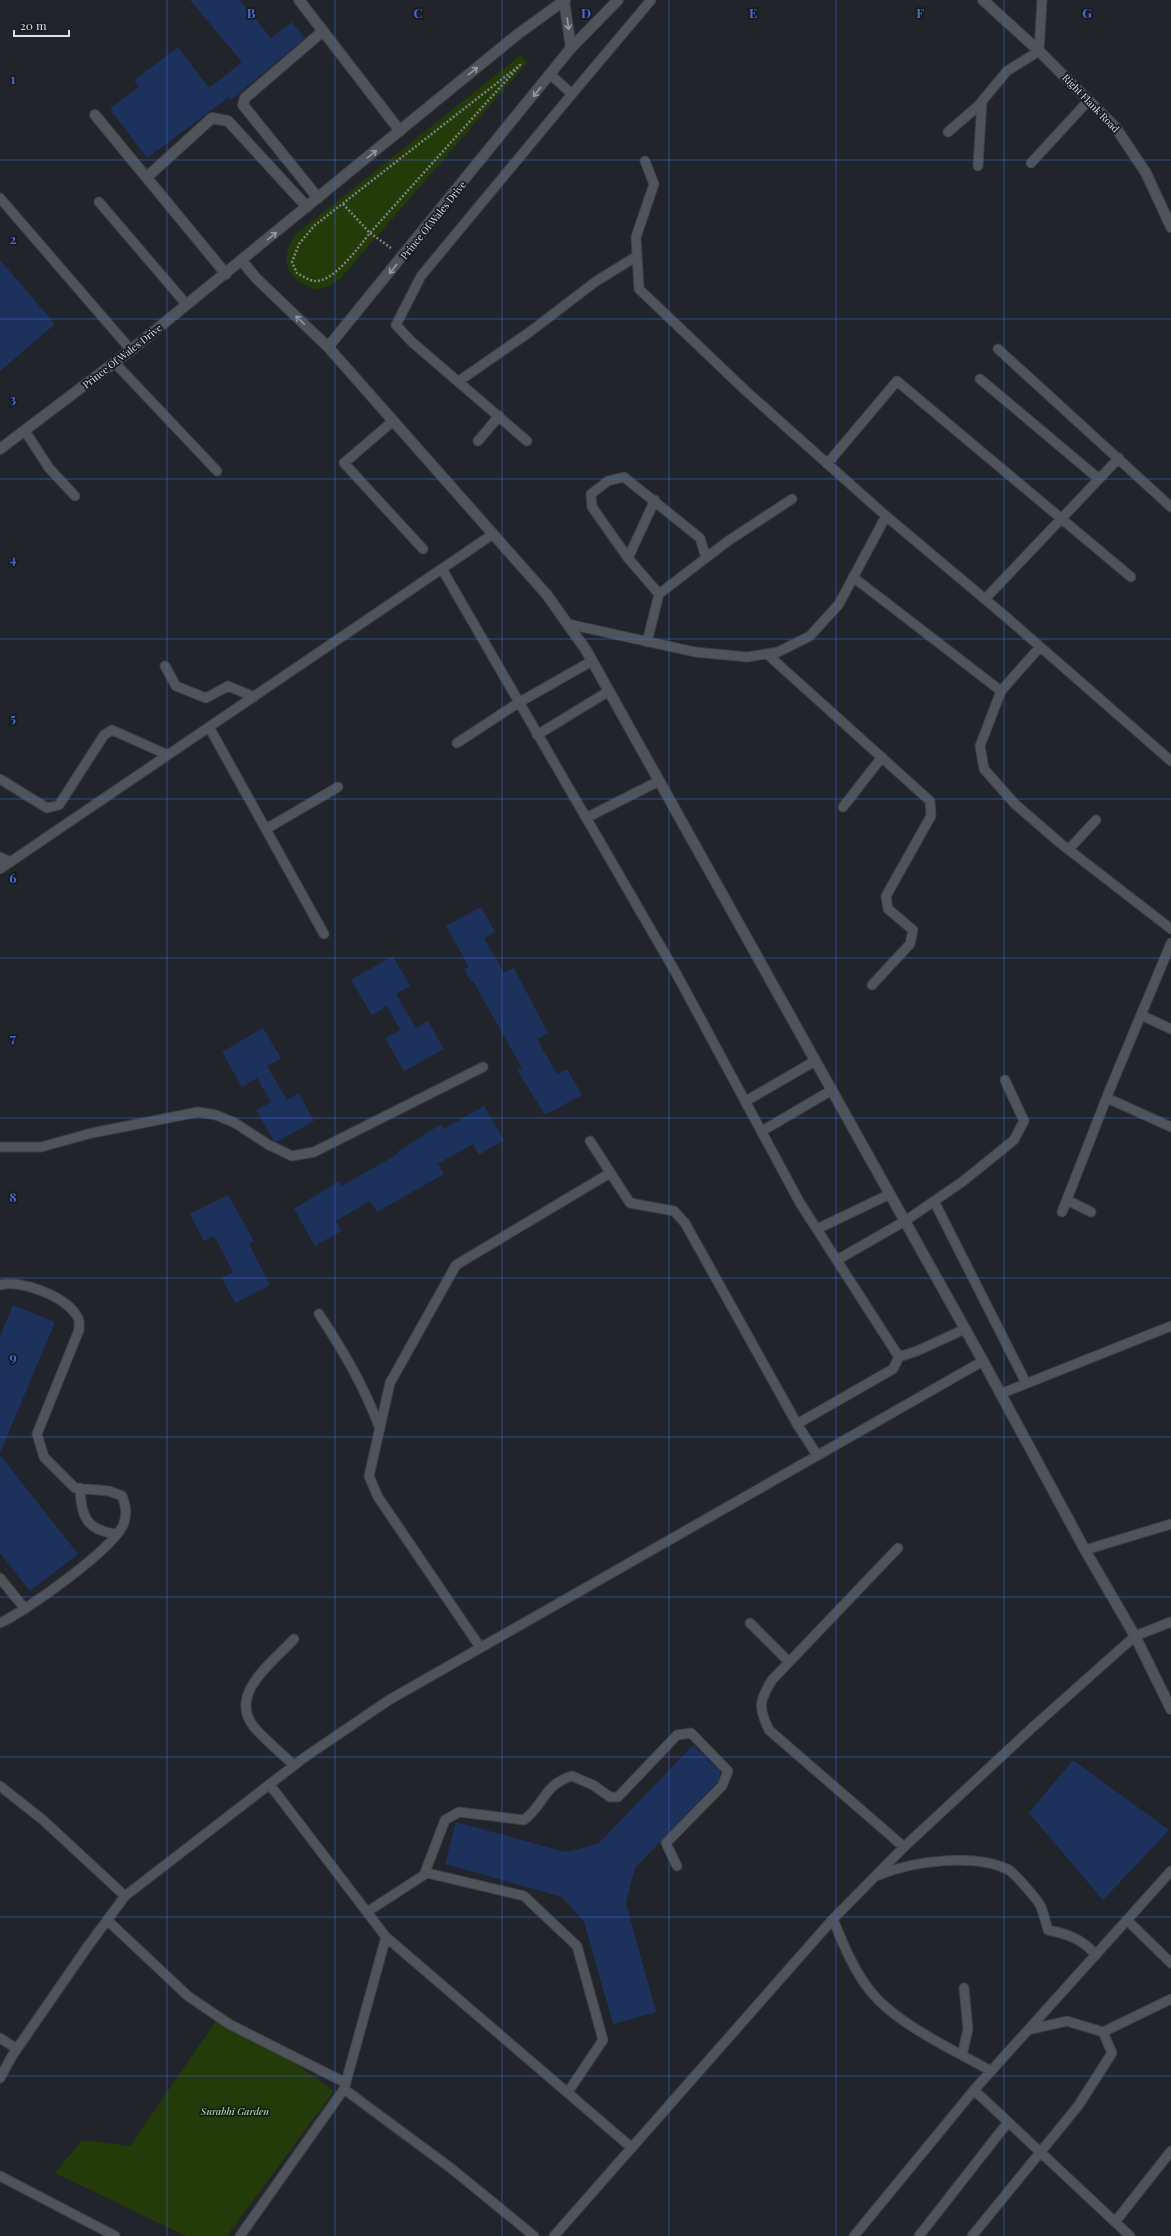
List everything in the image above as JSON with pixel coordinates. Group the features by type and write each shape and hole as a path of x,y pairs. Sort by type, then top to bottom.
{"street":[{"path":"298,0 400,131"},
{"path":"564,0 571,48"},
{"name":"Prince Of Wales Drive","path":"0,449 115,363 188,305 518,34 564,0"},
{"name":"Prince Of Wales Drive","path":"328,347 551,75 571,48 618,0"},
{"name":"Right Flank Road","path":"983,0 1039,51 1116,128 1146,173 1171,227"},
{"path":"318,198 243,105 245,98 323,31"},
{"path":"95,115 226,274"},
{"path":"147,177 212,118 228,121 307,207"},
{"path":"242,261 256,278 328,347 547,595 592,661 983,1361 1085,1550 1135,1636 1171,1709"}],"lane":[{"path":"527,441 412,342 396,326 421,276 651,0"},
{"path":"948,132 982,101 1007,71 1039,51 1042,0"},
{"path":"551,75 572,94"},
{"path":"1031,163 1089,100"},
{"path":"978,166 982,101"},
{"path":"645,161 654,184 636,237 639,289 747,392 827,464 1171,761"},
{"path":"0,198 131,350"},
{"path":"99,202 188,305"},
{"path":"458,381 531,331 594,282 637,256"},
{"path":"998,349 1171,507"},
{"path":"115,363 217,470"},
{"path":"980,379 1099,479"},
{"path":"827,464 897,380 1131,577"},
{"path":"478,441 499,416"},
{"path":"393,421 344,463 423,549"},
{"path":"25,431 49,468 75,496"},
{"path":"985,599 1060,518 1119,458"},
{"path":"659,594 628,558 592,508 591,494 608,481 624,477 655,500 700,538 706,558"},
{"path":"647,642 659,594 706,558 792,499"},
{"path":"628,558 655,500"},
{"path":"568,624 702,653 747,657 778,652 810,636 839,604 886,516"},
{"path":"0,869 493,534"},
{"path":"442,569 518,703 676,973 800,1203 899,1357"},
{"path":"853,577 1001,690"},
{"path":"1040,647 1001,690 980,746 984,769 1015,804 1068,849 1171,928"},
{"path":"767,654 930,801 931,816 886,896 888,909 913,930 910,944 872,984"},
{"path":"457,743 518,703 592,661"},
{"path":"166,666 176,686 206,698 228,686 254,697"},
{"path":"537,735 609,691"},
{"path":"209,727 324,934"},
{"path":"0,779 47,808 59,805 104,735 112,730 168,755"},
{"path":"843,807 882,757"},
{"path":"586,818 659,781"},
{"path":"266,829 338,787"},
{"path":"1068,849 1096,820"},
{"path":"0,857 10,862"},
{"path":"1062,1212 1171,942"},
{"path":"1141,1015 1171,1029"},
{"path":"746,1101 815,1061"},
{"path":"0,1148 41,1147 92,1133 198,1112 216,1115 235,1123 269,1145 292,1156 307,1154 314,1152 483,1067"},
{"path":"837,1260 905,1221 962,1182 1014,1140 1024,1120 1004,1080"},
{"path":"762,1131 832,1090"},
{"path":"1107,1098 1171,1127"},
{"path":"590,1141 630,1204 674,1211 685,1223 797,1424 817,1455"},
{"path":"480,1647 378,1497 369,1476 390,1383 456,1265 610,1173"},
{"path":"817,1229 890,1194"},
{"path":"934,1200 1026,1383"},
{"path":"1067,1200 1091,1212"},
{"path":"0,1285 6,1283 23,1284 41,1291 67,1305 78,1318 79,1330 37,1434 44,1457 75,1488 109,1491 122,1496 127,1507 124,1524 109,1544 44,1596 0,1623"},
{"path":"319,1314 354,1368 368,1397 380,1429"},
{"path":"1000,1394 1171,1326"},
{"path":"797,1424 893,1369 899,1357 917,1351 965,1329"},
{"path":"0,2078 17,2049 125,1896 294,1765 389,1700 983,1361"},
{"path":"80,1488 83,1515 89,1523 102,1532 116,1534"},
{"path":"1085,1550 1171,1524"},
{"path":"898,1548 772,1680 762,1696 762,1714 769,1730 904,1847"},
{"path":"0,1578 25,1609"},
{"path":"554,2236 833,1919 904,1847 1033,1727 1135,1636 1171,1622"},
{"path":"750,1623 790,1662"},
{"path":"294,1639 253,1682 246,1695 246,1710 253,1726 294,1765"},
{"path":"424,1875 445,1820 459,1812 524,1820 536,1811 548,1789 561,1779 572,1776 593,1785 610,1797 618,1797 677,1735 691,1733 728,1771 722,1786 666,1843 677,1866"},
{"path":"270,1785 386,1937 632,2148"},
{"path":"0,1786 43,1820 125,1896"},
{"path":"876,1876 900,1866 946,1861 991,1864 1011,1871 1041,1906 1048,1930 1067,1934 1087,1944 1096,1955"},
{"path":"854,2236 974,2090 1171,1871"},
{"path":"367,1912 427,1873 524,1896 577,1946 603,2040 568,2092"},
{"path":"833,1919 845,1951 871,1992 898,2016 991,2071"},
{"path":"107,1920 188,1996 229,2024 345,2086 452,2169 534,2236"},
{"path":"1127,1920 1171,1963"},
{"path":"240,2236 345,2086 386,1937"},
{"path":"962,2055 968,2029 964,1988"},
{"path":"1028,2030 1067,2021 1103,2032 1171,1999"},
{"path":"972,2236 1078,2106 1112,2053 1103,2032"},
{"path":"0,2038 17,2049"},
{"path":"974,2090 1130,2236"},
{"path":"919,2236 1008,2122"},
{"path":"1115,2222 1171,2151"},
{"path":"0,2176 116,2236"}],"path":[{"path":"520,65 370,232 336,272 324,280 314,281 297,274 292,262 299,244 314,226 520,65"},
{"path":"342,204 370,232 403,257"}],"green space":[{"path":"521,55 527,63 341,278 328,286 314,289 299,282 293,276 289,270 287,256 291,241 296,234"},
{"name":"Surabhi Garden","path":"222,2012 334,2091 227,2236 186,2236 55,2173 82,2140 130,2146"}],"building":[{"path":"190,0 240,0 271,38 292,22 305,38 231,100 229,97 147,158 110,109 139,86 134,80 178,47 209,88 242,62"},
{"path":"0,260 55,324 0,371"},
{"path":"481,907 495,932 484,938 504,973 514,968 548,1033 537,1039 557,1074 567,1069 582,1095 545,1115 517,1070 522,1068 473,981 471,982 464,969 469,967 446,926"},
{"path":"393,956 410,986 396,994 416,1028 428,1021 444,1049 404,1071 385,1038 400,1030 387,1006 372,1015 351,980"},
{"path":"263,1028 281,1058 267,1066 287,1100 299,1093 314,1121 277,1142 274,1141 256,1110 271,1102 257,1078 242,1087 222,1052"},
{"path":"484,1106 504,1140 479,1155 473,1144 438,1164 444,1174 377,1212 370,1201 336,1221 341,1231 315,1246 294,1209 339,1181 341,1186 398,1154 397,1152 441,1124 444,1129"},
{"path":"228,1195 254,1241 249,1244 270,1285 235,1303 222,1278 233,1272 214,1236 204,1241 190,1214"},
{"path":"13,1305 55,1322 0,1453 0,1336"},
{"path":"0,1455 78,1554 30,1591 0,1553"},
{"path":"693,1745 721,1772 717,1783 635,1868 626,1904 656,2012 613,2024 584,1922 562,1897 445,1864 456,1822 565,1852 598,1844"},
{"path":"1073,1760 1169,1830 1103,1900 1029,1813"}]}
